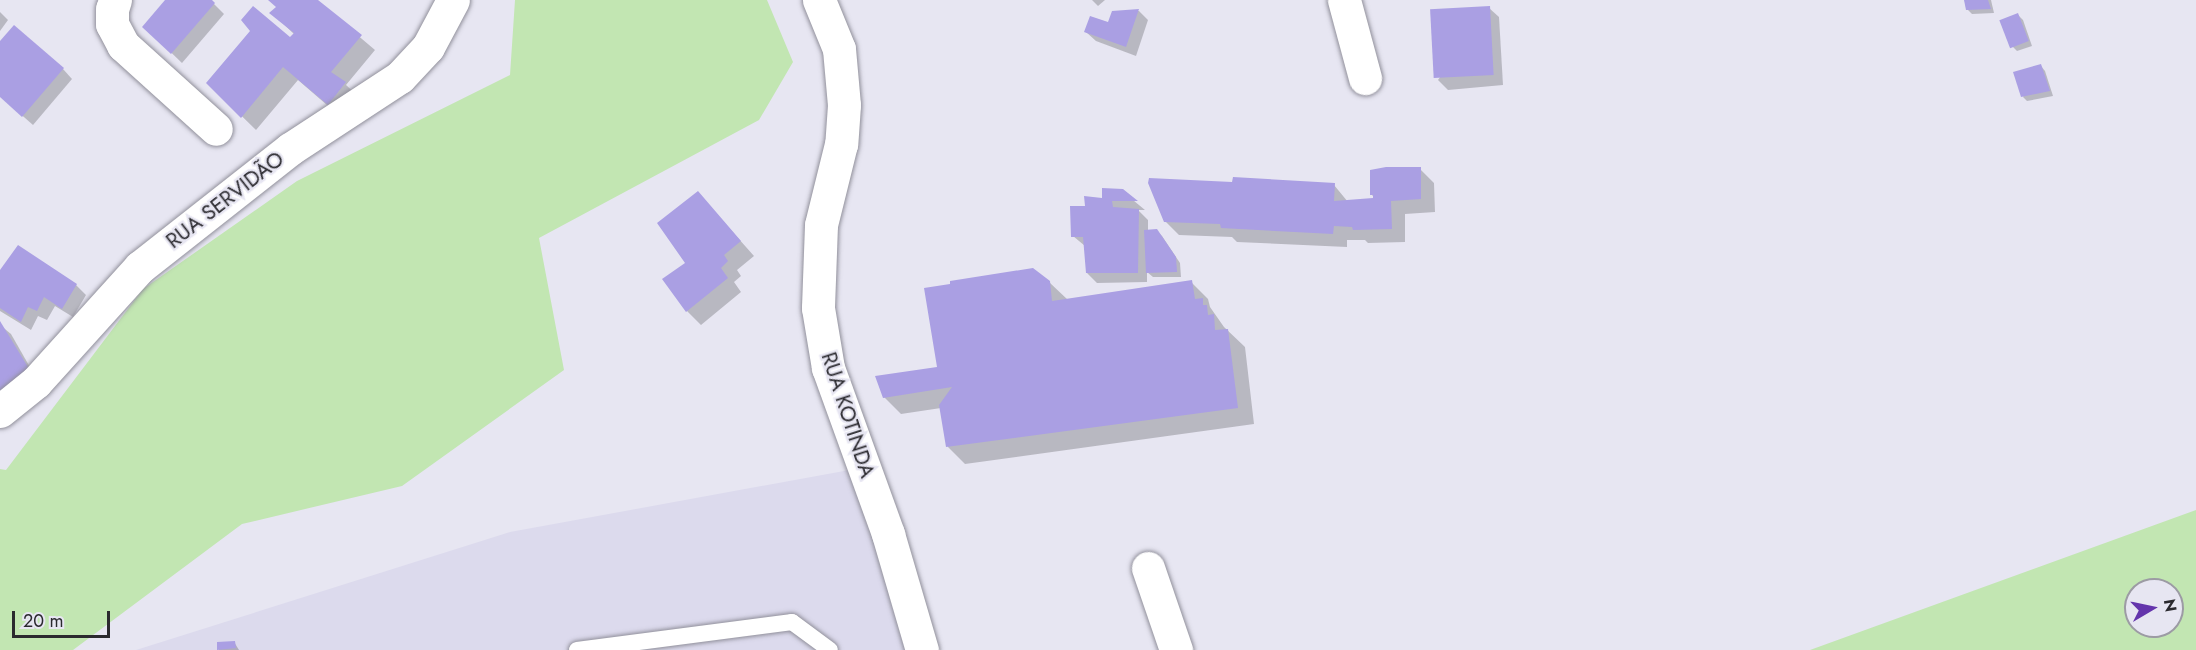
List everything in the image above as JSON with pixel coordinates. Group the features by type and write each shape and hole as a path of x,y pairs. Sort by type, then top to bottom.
{"street":[{"path":"116,0 112,9 112,24 123,45 216,129"},
{"name":"RUA SERVIDÃO","path":"0,411 36,382 140,267 290,149 400,77 428,47 453,0"},
{"name":"RUA KOTINDA","path":"819,0 838,49 844,105 841,144 820,225 818,308 828,368 888,534 922,650"},
{"path":"1344,0 1365,78"},
{"path":"1148,568 1166,647"}],"lane":[{"path":"577,650 792,622 830,650"}],"shaded area":[{"path":"855,469 910,650 136,650 510,532"}],"green space":[{"path":"515,0 767,0 793,62 759,120 539,238 564,370 402,486 242,524 73,650 0,650 0,469 6,470 143,289 297,181 510,75"},
{"path":"2196,510 2196,650 1810,650"}],"building":[{"path":"165,0 212,0 215,3 171,54 142,27"},
{"path":"268,0 318,0 362,35 331,72 346,82 328,105 283,67 241,118 206,83 250,31 241,20 253,6 290,37 294,33 269,13 276,7"},
{"path":"1964,0 1988,0 1991,9 1966,10"},
{"path":"1490,6 1494,75 1434,78 1430,9"},
{"path":"1139,9 1126,47 1084,32 1090,16 1108,22 1112,11"},
{"path":"2018,13 2029,41 2010,48 1999,20"},
{"path":"14,25 64,68 22,117 0,97 0,41"},
{"path":"2041,64 2050,91 2021,97 2013,72"},
{"path":"1386,167 1421,167 1421,199 1391,201 1392,229 1353,230 1352,227 1334,226 1333,234 1221,228 1220,224 1164,222 1148,183 1149,178 1232,182 1233,177 1335,183 1334,201 1373,198 1373,195 1370,195 1370,170"},
{"path":"1102,188 1123,189 1138,201 1112,201 1113,207 1139,209 1138,273 1086,273 1083,237 1071,237 1070,206 1085,206 1084,196 1102,198"},
{"path":"698,191 741,241 724,255 728,261 721,268 728,278 686,312 662,279 685,263 657,223"},
{"path":"1157,229 1176,257 1177,272 1146,273 1144,230"},
{"path":"18,245 77,284 62,309 44,297 37,311 28,307 21,322 0,308 0,270"},
{"path":"1033,268 1050,281 1052,301 1192,280 1195,299 1203,298 1203,305 1207,305 1208,315 1214,314 1215,330 1228,329 1238,408 946,447 939,405 952,387 883,398 875,376 937,367 924,288 950,284 950,281"},
{"path":"0,321 31,372 0,391"},
{"path":"235,641 236,648 217,650 217,642"}]}
